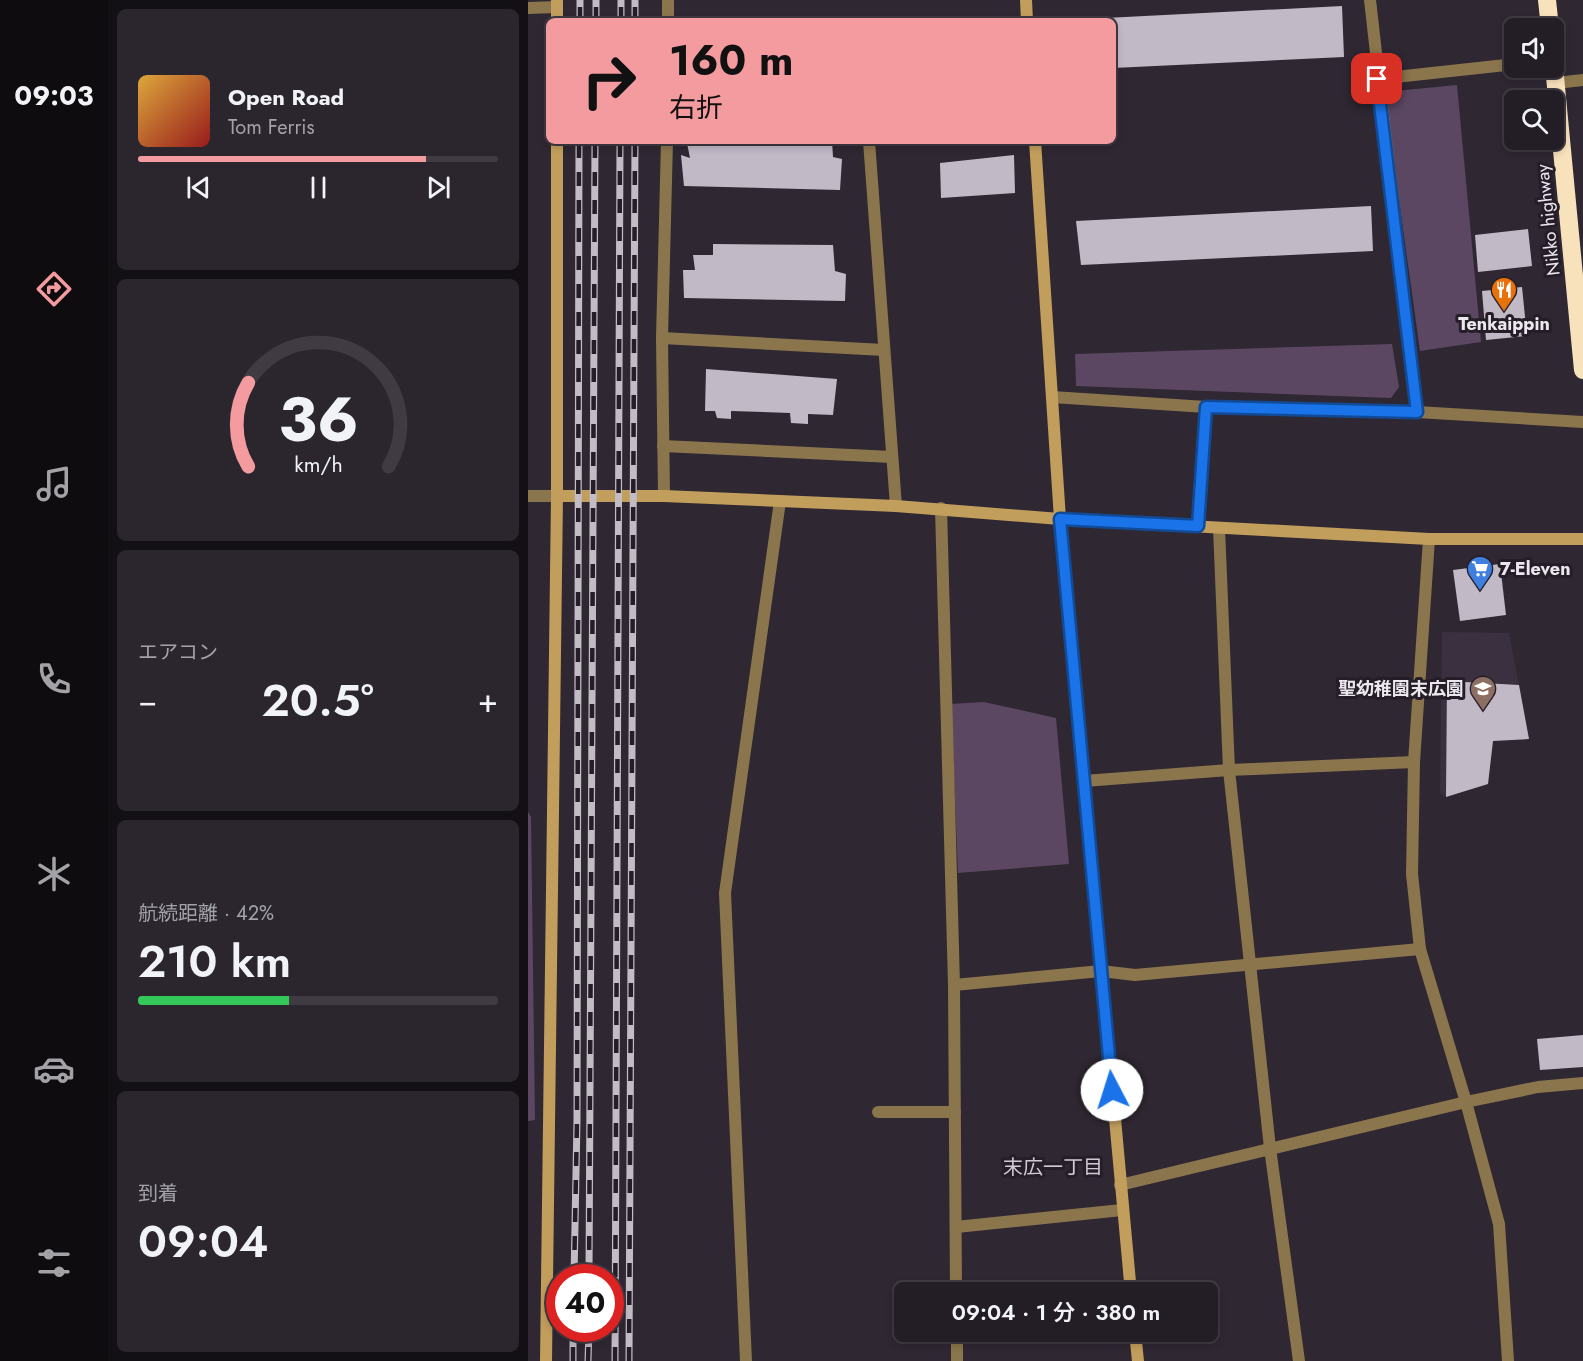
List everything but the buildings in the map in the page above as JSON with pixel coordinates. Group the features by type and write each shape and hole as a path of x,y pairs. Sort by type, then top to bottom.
{"highway":[{"path":"1547,0 1549,18"},
{"name":"Nikko highway","path":"1555,78 1581,308 1583,370"}],"street":[{"path":"668,0 668,18"},
{"path":"1026,0 1027,18"},
{"path":"1370,0 1377,79 1417,412"},
{"path":"528,8 557,4"},
{"path":"1377,79 1504,65"},
{"path":"1564,77 1583,80"},
{"path":"546,1361 557,496 557,144"},
{"path":"664,496 662,338 667,144"},
{"path":"869,144 896,506"},
{"path":"1035,144 1060,519 1130,1282"},
{"path":"662,338 884,350"},
{"path":"1052,397 1206,407 1417,412 1583,422"},
{"path":"1198,526 1206,407"},
{"path":"663,446 892,457"},
{"path":"528,496 664,496 941,508 1060,519 1429,539 1583,539"},
{"path":"746,1361 725,893 780,501"},
{"path":"941,508 954,985 956,1282"},
{"path":"1219,528 1229,770 1270,1148 1299,1361"},
{"path":"1429,539 1414,762 1413,874 1420,949 1466,1102 1499,1224 1508,1361"},
{"path":"1084,781 1229,770 1414,762"},
{"path":"954,985 1101,972 1135,975 1420,949"},
{"path":"1120,1185 1466,1102 1538,1087 1583,1083"},
{"path":"878,1112 955,1112"},
{"path":"956,1227 1122,1210"},
{"path":"957,1342 957,1361"},
{"path":"1136,1342 1138,1361"}],"shaded area":[{"path":"1457,85 1481,342 1420,351 1384,92"},
{"path":"1392,344 1399,387 1391,398 1076,386 1075,354"},
{"name":"聖幼稚園末広園","path":"1442,632 1509,633 1529,739 1493,741 1488,784 1446,797 1440,793"},
{"path":"984,702 1056,718 1069,864 958,873 951,704"},
{"path":"528,812 531,817 535,1120 528,1121"}],"railway":[{"path":"580,0 580,18"},
{"path":"596,0 596,18"},
{"path":"621,0 621,18"},
{"path":"635,0 635,18"},
{"path":"574,1264 577,1120 579,144"},
{"path":"589,1264 595,144"},
{"path":"615,1361 620,144"},
{"path":"629,1361 635,144"},
{"path":"573,1342 573,1361"},
{"path":"588,1361 589,1342"}],"place":[{"name":"Tenkaippin","path":"1504,313"},
{"name":"7-Eleven","path":"1480,592"},
{"name":"聖幼稚園末広園","path":"1483,712"}],"district":[{"name":"末広一丁目","path":"1053,1167"}],"route":[{"path":"1112,1090 1060,519 1198,526 1206,407 1417,412 1377,79"}]}
